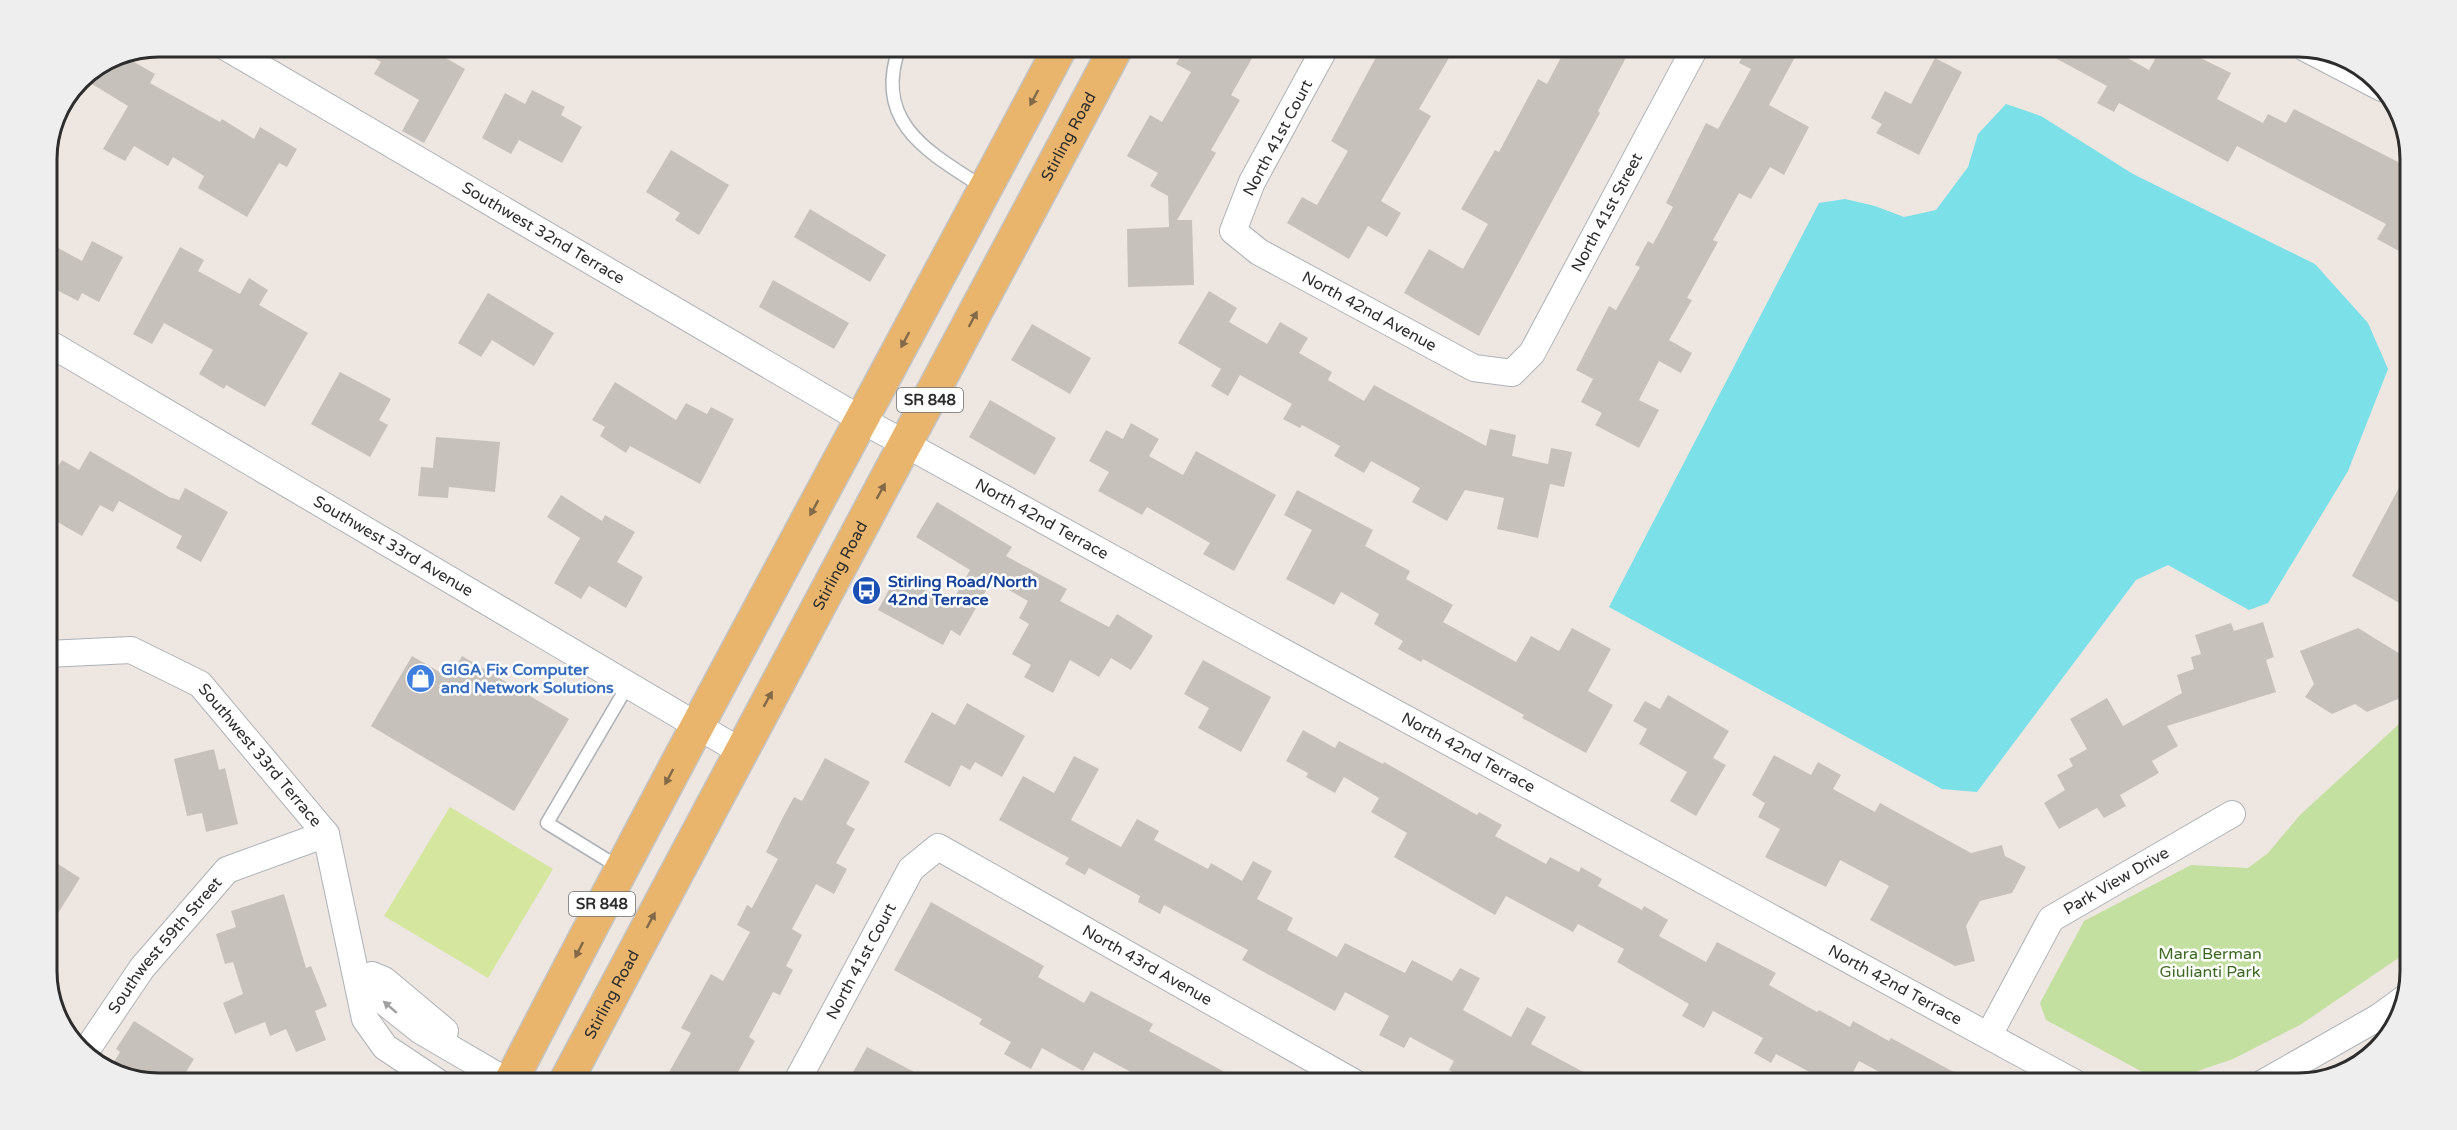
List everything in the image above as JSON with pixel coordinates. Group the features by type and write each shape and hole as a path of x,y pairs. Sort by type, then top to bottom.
{"main road":[{"name":"SR 848","path":"515,1073 696,725 1055,57"},
{"name":"Stirling Road","path":"570,1073 740,751 907,445 1111,57"}],"street":[{"name":"Southwest 32nd Terrace","path":"243,57 862,420"},
{"name":"North 41st Court","path":"1233,231 1252,182 1320,57"},
{"name":"North 41st Street","path":"1512,374 1533,353 1690,57"},
{"name":"North 42nd Avenue","path":"1233,231 1259,252 1474,368 1512,374"},
{"name":"Southwest 33rd Avenue","path":"57,348 740,751"},
{"name":"North 42nd Terrace","path":"862,420 1208,612 2057,1073"},
{"name":"Southwest 33rd Terrace","path":"57,654 131,650 200,684 326,834 365,1019 385,1047 424,1073"},
{"name":"Park View Drive","path":"1989,1035 2051,920 2232,814"},
{"name":"Southwest 59th Street","path":"90,1045 142,968 227,870 326,834"},
{"name":"North 41st Court","path":"801,1073 911,869 938,847"},
{"name":"North 43rd Avenue","path":"938,847 1337,1073"},
{"path":"456,1052 453,1041 441,1026 384,980 372,975 358,981 421,1031 456,1052 493,1073"},
{"path":"2287,1073 2393,1007"},
{"path":"403,1059 421,1031"}],"lane":[{"path":"896,57 891,88 897,115 908,131 929,152 986,189"},
{"path":"620,868 547,823 628,685"}],"green space":[{"name":"Mara Berman Giulianti Park","path":"2400,723 2400,957 2300,1025 2233,1059 2192,1073 2144,1073 2046,1020 2040,1003 2084,921 2191,865 2248,868 2268,853 2300,815"},
{"path":"450,807 553,869 488,978 384,916"}],"water":[{"path":"2006,104 2041,116 2133,174 2315,264 2368,323 2388,369 2348,471 2268,603 2249,610 2168,565 2136,580 1977,792 1942,789 1609,607 1819,203 1845,199 1875,206 1904,217 1936,210 1968,167 1978,134"}],"building":[{"path":"372,57 444,57 465,69 424,143 402,131 419,100 374,74 381,62"},
{"path":"1180,57 1253,57 1231,95 1240,100 1211,150 1216,153 1177,220 1192,220 1194,285 1128,287 1127,229 1169,227 1168,196 1150,186 1158,173 1127,156 1150,115 1162,122 1191,72 1176,64"},
{"path":"1376,57 1450,57 1419,109 1431,116 1381,201 1401,213 1387,237 1368,226 1349,259 1287,223 1302,197 1317,205 1348,151 1331,141"},
{"path":"1561,57 1626,57 1598,111 1600,113 1479,336 1404,293 1429,249 1463,269 1488,224 1461,209 1495,150 1499,152 1538,79 1547,84"},
{"path":"1742,57 1795,57 1769,105 1809,127 1784,175 1770,167 1751,199 1739,193 1713,240 1718,242 1687,298 1692,300 1669,340 1692,353 1681,373 1659,361 1639,400 1659,410 1639,448 1595,425 1602,413 1581,402 1593,379 1576,370 1609,306 1616,310 1640,267 1635,265 1648,241 1653,244 1673,207 1666,203 1706,123 1718,129 1751,69 1739,63"},
{"path":"2053,57 2126,57 2149,70 2156,57 2198,57 2231,73 2217,99 2263,123 2268,114 2286,123 2294,109 2400,163 2400,252 2377,239 2386,224 2237,146 2228,162 2119,103 2114,112 2097,103 2107,86"},
{"path":"1935,58 1962,72 1919,155 1876,133 1882,124 1871,118 1885,91 1911,104"},
{"path":"132,61 155,74 150,83 220,122 222,119 254,139 260,127 297,149 287,167 279,163 247,217 198,188 204,176 173,157 168,166 134,146 125,161 103,149 128,106 91,83 108,71"},
{"path":"532,90 565,107 561,115 582,127 562,163 519,140 511,154 482,138 505,93 525,104"},
{"path":"671,150 729,185 699,235 675,220 680,213 646,192"},
{"path":"810,209 886,255 870,282 794,237"},
{"path":"92,241 123,257 99,302 82,293 78,301 57,290 57,247 82,261"},
{"path":"180,247 204,260 198,271 240,294 249,278 268,290 259,305 308,333 265,407 226,385 224,389 199,374 213,350 164,323 152,344 133,334"},
{"path":"773,280 849,323 834,349 759,307"},
{"path":"1209,291 1237,308 1229,322 1267,344 1280,322 1308,338 1299,353 1332,372 1328,380 1364,401 1374,385 1486,446 1490,429 1516,435 1512,456 1548,464 1551,448 1572,452 1564,487 1550,484 1538,538 1497,529 1504,498 1465,490 1447,521 1412,502 1420,488 1371,461 1364,473 1334,456 1340,446 1302,425 1300,428 1283,419 1292,404 1240,375 1228,396 1211,386 1221,369 1178,343"},
{"path":"488,293 554,333 534,366 492,340 481,357 458,343"},
{"path":"1032,324 1091,358 1070,394 1011,360"},
{"path":"340,372 391,399 379,420 388,425 370,457 311,424"},
{"path":"615,382 676,420 686,403 707,414 711,407 734,419 700,484 630,446 626,453 600,436 605,427 592,420"},
{"path":"990,400 1056,438 1035,475 969,437"},
{"path":"1131,423 1159,439 1149,456 1183,475 1196,451 1276,495 1234,571 1203,554 1210,543 1147,507 1142,515 1098,491 1109,472 1089,461 1106,430 1123,439"},
{"path":"436,437 500,442 495,492 449,487 448,498 418,496 421,467 433,468"},
{"path":"90,451 169,497 179,500 185,488 228,512 201,562 176,548 182,536 119,501 113,512 100,505 82,536 57,522 57,469 62,460 79,470"},
{"path":"2400,486 2400,603 2352,576"},
{"path":"1297,490 1373,530 1365,546 1410,571 1406,579 1453,605 1443,622 1516,662 1531,636 1559,651 1572,628 1611,649 1588,691 1613,705 1586,753 1522,718 1524,715 1423,659 1421,662 1398,649 1403,641 1374,624 1379,614 1341,592 1334,605 1286,579 1312,530 1284,515"},
{"path":"561,495 602,521 605,515 635,532 617,562 643,577 626,608 589,586 581,599 554,583 580,538 547,517"},
{"path":"937,502 1012,547 1006,556 1067,589 1060,601 1109,627 1117,614 1153,636 1131,670 1111,658 1099,677 1070,660 1053,693 1024,677 1031,665 1012,654 1029,624 1019,618 1028,601 992,580 960,636 951,630 943,645 878,610 897,575 951,604 970,570 916,537"},
{"path":"2263,622 2274,657 2266,660 2276,692 2167,726 2178,746 2152,761 2159,773 2120,795 2126,806 2104,818 2097,808 2059,829 2044,803 2065,790 2057,775 2073,766 2069,759 2087,749 2070,719 2107,698 2123,726 2182,693 2177,675 2194,669 2191,657 2201,654 2195,635 2231,623 2234,631"},
{"path":"2358,628 2400,654 2400,696 2398,699 2367,712 2355,704 2332,714 2305,697 2314,684 2300,651"},
{"path":"412,656 450,678 462,656 569,719 514,811 371,726"},
{"path":"1203,660 1271,697 1241,752 1198,728 1209,708 1184,694"},
{"path":"1668,695 1729,731 1713,758 1726,765 1696,816 1670,801 1687,772 1639,744 1647,729 1633,721 1645,701 1660,709"},
{"path":"967,703 1025,736 1002,777 975,762 970,770 961,765 950,787 904,762 932,712 955,725"},
{"path":"1303,730 1335,748 1339,741 1383,764 1384,762 1477,815 1479,812 1502,825 1495,836 1546,864 1550,857 1579,872 1581,867 1602,879 1598,886 1642,910 1644,906 1668,920 1659,936 1706,962 1717,942 1776,973 1769,985 1817,1012 1819,1010 1850,1027 1853,1021 1889,1041 1891,1038 1956,1073 1881,1073 1859,1061 1852,1073 1811,1073 1776,1054 1771,1063 1754,1053 1763,1038 1713,1011 1704,1028 1682,1016 1689,1004 1617,962 1624,949 1578,924 1573,932 1506,896 1495,915 1394,857 1407,833 1371,812 1379,798 1344,777 1335,793 1306,777 1308,773 1286,761"},
{"path":"214,749 219,770 225,768 238,824 206,832 202,813 187,816 174,759"},
{"path":"1774,755 1811,775 1818,762 1841,775 1833,789 1875,812 1880,803 1971,853 2002,845 2005,856 2026,867 2012,893 1980,901 1966,926 1975,961 1955,966 1870,920 1889,886 1840,860 1826,887 1765,857 1780,829 1758,817 1765,803 1752,795"},
{"path":"1074,756 1099,769 1071,820 1121,847 1137,819 1159,831 1154,840 1208,869 1211,863 1242,881 1253,861 1272,871 1257,899 1293,918 1287,930 1337,957 1345,943 1405,973 1412,960 1452,981 1460,968 1480,978 1463,1010 1511,1037 1527,1007 1546,1017 1531,1044 1585,1073 1455,1073 1449,1070 1454,1061 1410,1037 1404,1048 1379,1035 1389,1016 1345,992 1335,1011 1242,960 1248,950 1164,905 1160,914 1138,902 1140,896 1089,868 1085,875 1065,864 1069,858 999,820 1023,776 1054,793"},
{"path":"825,758 870,782 846,824 855,829 836,863 847,869 834,894 816,884 792,929 802,935 786,966 793,970 780,995 773,992 749,1037 755,1041 737,1073 669,1073 691,1033 681,1028 711,974 723,981 750,932 737,925 747,905 752,908 778,859 766,852 782,819 794,797 802,801"},
{"path":"57,863 80,878 57,915"},
{"path":"284,894 306,968 311,966 327,1006 315,1011 326,1040 296,1052 286,1029 270,1036 265,1022 235,1034 223,1003 243,994 233,962 225,964 216,934 236,927 231,911"},
{"path":"931,902 1044,966 1038,977 1084,1003 1091,991 1153,1024 1149,1031 1227,1073 1132,1073 1094,1052 1083,1071 1042,1048 1031,1069 1004,1054 1011,1042 979,1024 982,1019 894,970"},
{"path":"134,1021 194,1059 185,1073 139,1071 114,1062 120,1052 116,1049"},
{"path":"867,1047 916,1073 853,1073"}],"place":[{"name":"Stirling Road/North 42nd Terrace","path":"867,591"},
{"name":"GIGA Fix Computer and Network Solutions","path":"420,679"}]}
